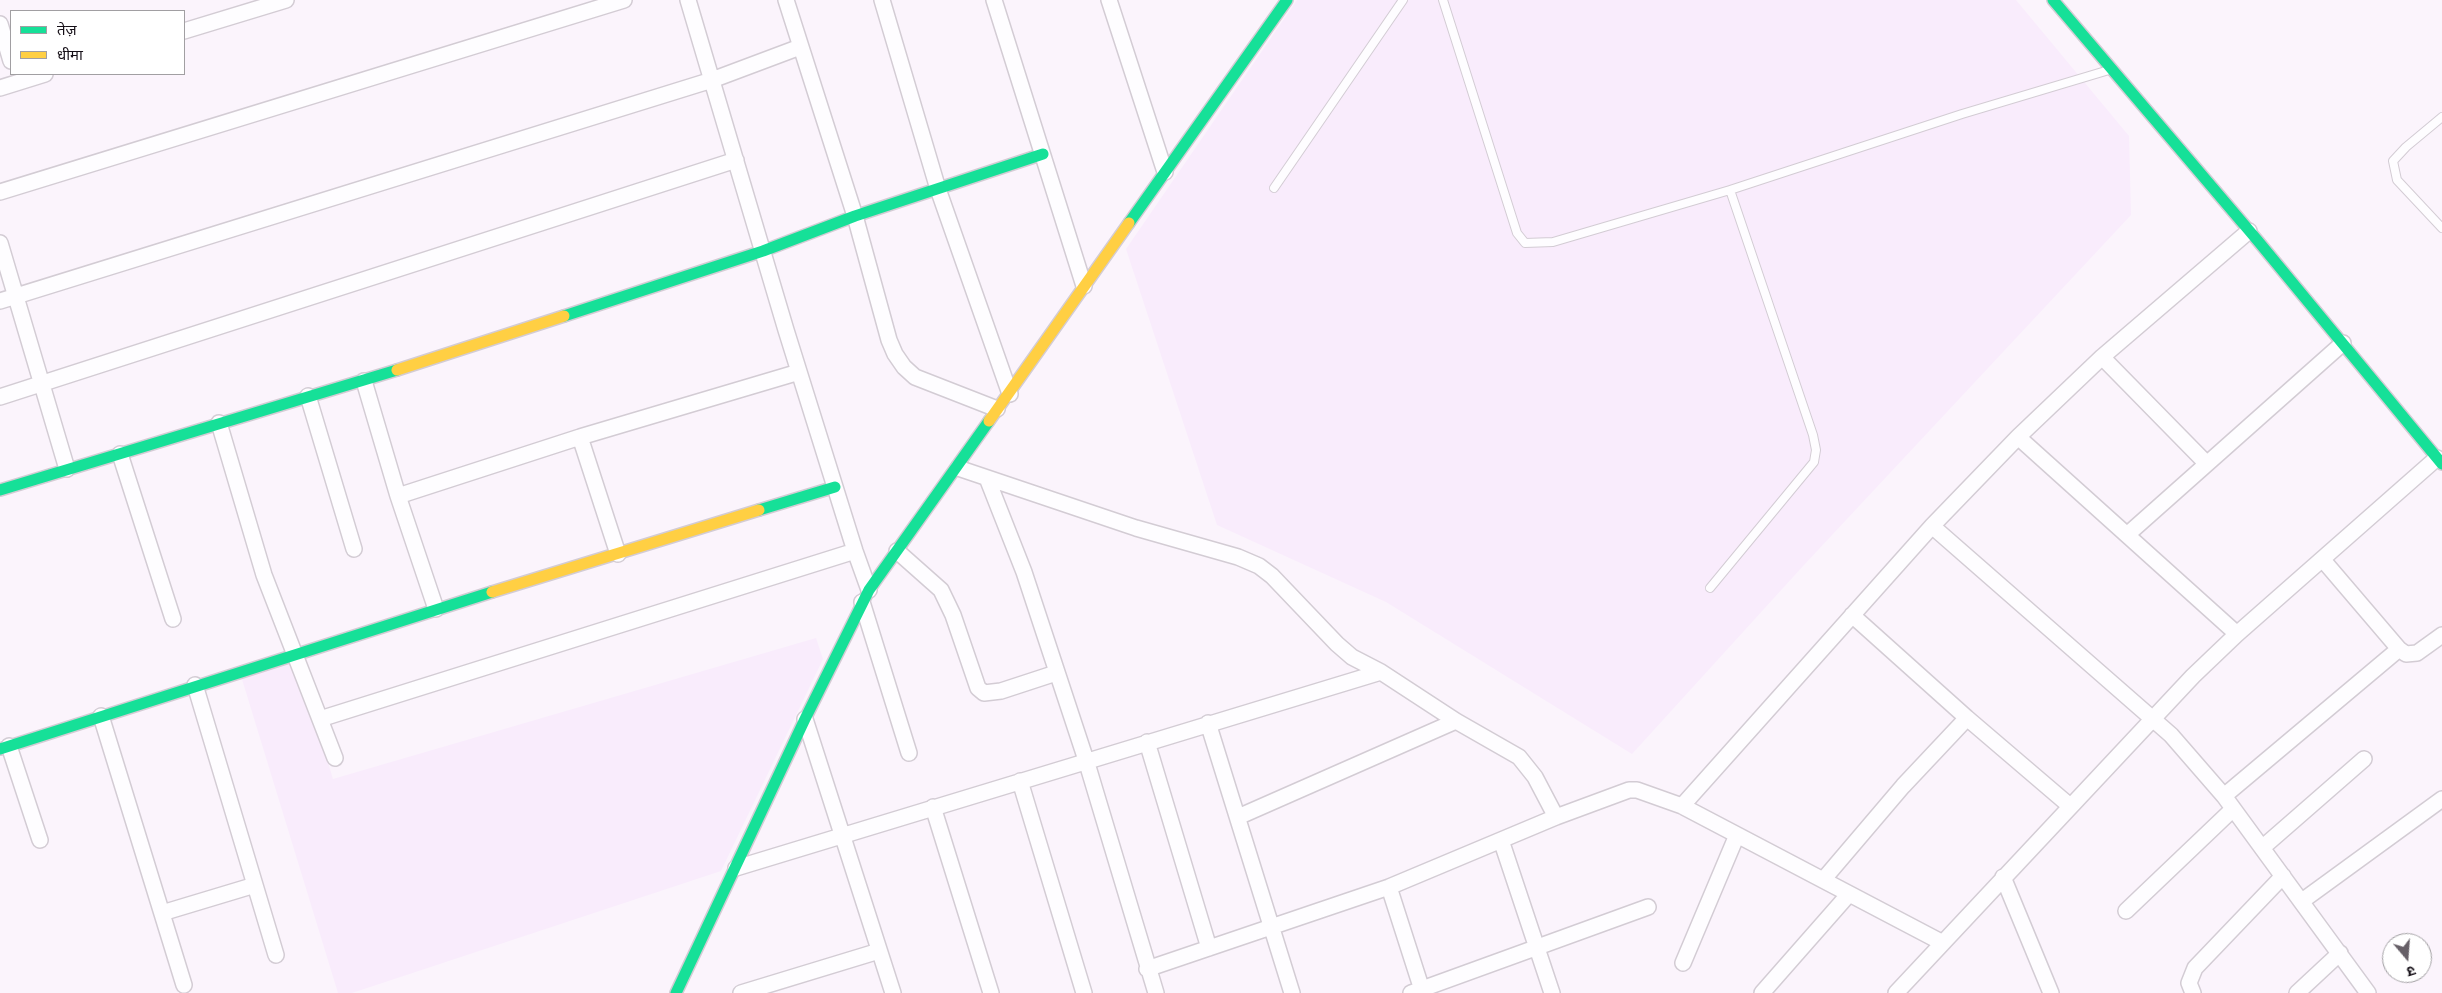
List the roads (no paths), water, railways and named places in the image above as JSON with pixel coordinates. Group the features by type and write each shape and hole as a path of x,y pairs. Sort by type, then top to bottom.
{"street":[{"path":"185,31 286,0"},
{"path":"0,192 624,0"},
{"path":"688,0 855,551 909,753"},
{"path":"786,0 855,216 889,340 904,367 916,377 997,409"},
{"path":"882,0 938,190 1010,394"},
{"path":"994,0 1084,286"},
{"path":"1109,0 1165,172"},
{"path":"676,993 866,596 1286,0"},
{"path":"1896,993 2153,718 2237,634 2440,459 2053,0"},
{"path":"0,24 10,58"},
{"path":"0,301 712,80 800,47"},
{"path":"0,88 17,78 38,75"},
{"path":"0,490 308,396 364,381 763,251 855,216 1043,154"},
{"path":"0,397 736,160"},
{"path":"1682,806 1932,526 2018,437 2102,357 2249,231"},
{"path":"0,243 67,469"},
{"path":"2128,534 2206,463 2343,344"},
{"path":"2102,357 2206,463"},
{"path":"398,496 580,437 800,372"},
{"path":"364,381 398,496 436,609"},
{"path":"308,396 354,549"},
{"path":"219,423 264,575 335,758"},
{"path":"580,437 618,554"},
{"path":"2018,437 2237,634"},
{"path":"120,454 173,619"},
{"path":"958,468 1136,528 1238,557 1258,566 1272,576 1341,648 1352,657 1381,672 1456,721 1519,757 1535,778 1556,817"},
{"path":"987,478 1024,572 1086,760 1147,969 1156,993"},
{"path":"40,840 5,747 436,609 835,487"},
{"path":"1932,526 2153,718 2224,796 2368,993"},
{"path":"320,719 855,551"},
{"path":"897,551 941,590 953,615 978,688 984,693 1001,691 1056,673"},
{"path":"2323,560 2398,650 2406,654 2417,653 2442,634"},
{"path":"1852,615 1967,718 2070,806"},
{"path":"2224,796 2398,650"},
{"path":"736,868 1208,722 1381,672"},
{"path":"195,686 276,955"},
{"path":"102,716 184,985"},
{"path":"1823,880 1903,786 1967,718"},
{"path":"806,719 893,993"},
{"path":"1238,816 1456,721"},
{"path":"1208,722 1292,993"},
{"path":"1147,742 1210,948"},
{"path":"2262,848 2364,759"},
{"path":"1020,781 1084,993"},
{"path":"1147,969 1389,887 1556,817 1629,790 1648,792 1682,806 1942,942"},
{"path":"2302,901 2442,799"},
{"path":"933,807 991,993"},
{"path":"2126,911 2233,809"},
{"path":"1683,963 1737,835"},
{"path":"1501,840 1552,993"},
{"path":"2193,993 2189,983 2195,968 2283,876"},
{"path":"2003,877 2051,993"},
{"path":"162,913 255,885"},
{"path":"1389,887 1419,992 1648,907"},
{"path":"1762,993 1849,894"},
{"path":"741,993 879,951"},
{"path":"2297,993 2340,953"}],"lane":[{"path":"1274,188 1403,0"},
{"path":"1443,0 1517,234 1525,243 1553,242 1730,190 1962,114 2111,69"},
{"path":"2442,117 2406,147 2393,161 2397,180 2442,228"},
{"path":"1710,588 1814,462 1816,450 1813,435 1730,190"}]}
